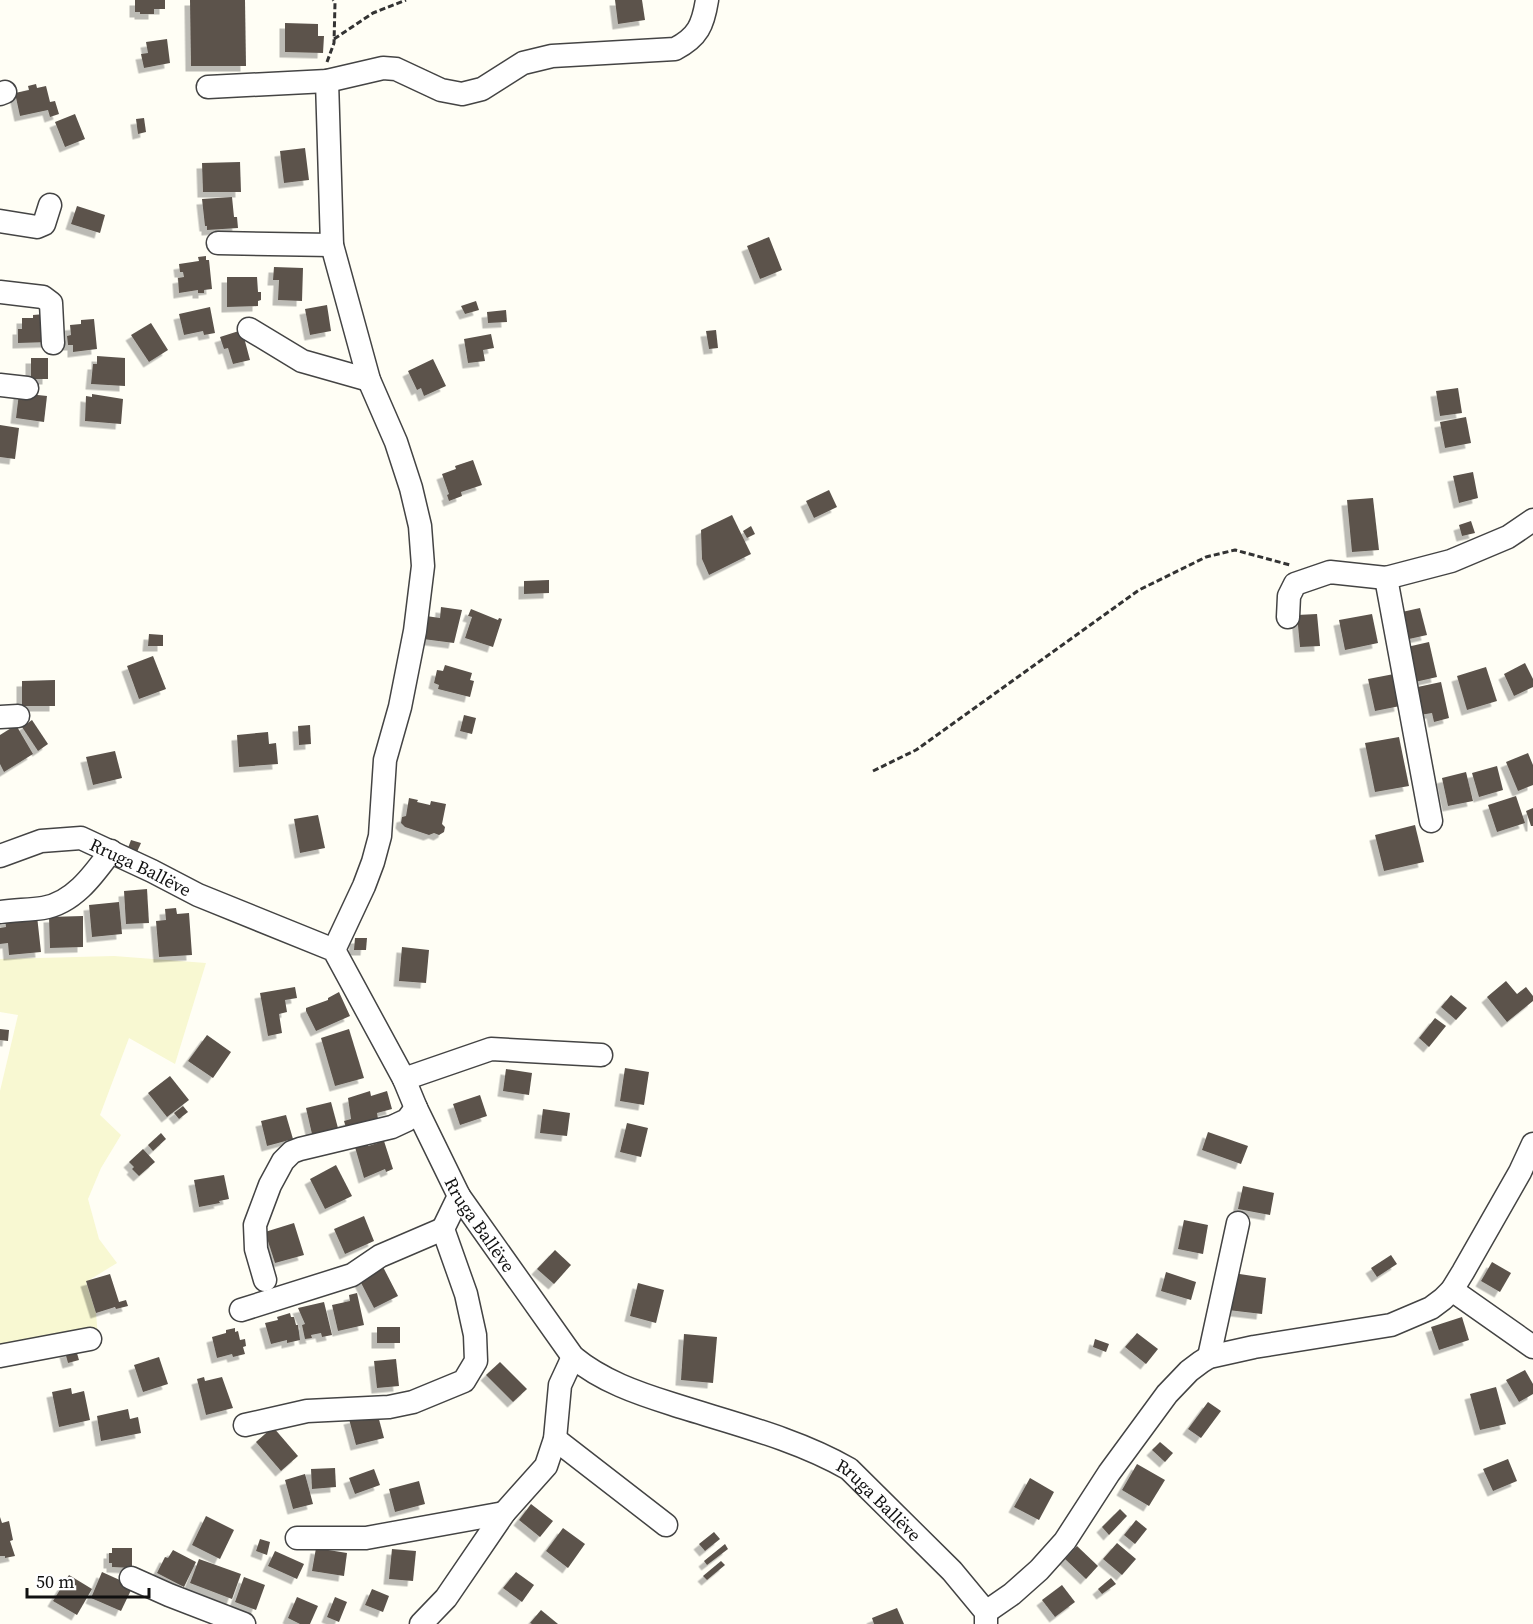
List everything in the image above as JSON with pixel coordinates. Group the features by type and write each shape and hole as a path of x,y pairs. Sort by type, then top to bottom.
{"street":[{"path":"208,87 324,81 383,68 396,69 441,90 462,94 482,88 523,63 552,56 675,49 690,41 699,28 707,0"},
{"path":"324,81 332,244 369,380 396,442 411,488 420,526 423,566 415,632 400,707 386,760 380,836 364,886 334,950"},
{"path":"0,221 37,227 44,224 50,205"},
{"path":"218,243 332,244"},
{"path":"0,292 43,297 51,303 53,343"},
{"path":"249,329 302,361 369,380"},
{"path":"0,386 27,388"},
{"path":"1288,617 1289,596 1295,584 1330,572 1386,578 1451,561 1508,537 1533,520"},
{"path":"1386,578 1431,821"},
{"name":"Rruga Ballëve","path":"0,856 41,841 81,838 198,895 334,950 404,1079 459,1196 573,1357 584,1366 631,1390 782,1440 828,1457 849,1469 952,1571 986,1618"},
{"path":"0,912 45,908 66,899 88,881 111,851"},
{"path":"404,1079 491,1049 601,1055"},
{"path":"266,1280 256,1249 254,1229 270,1185 283,1161 292,1152 300,1149 392,1127 407,1120 416,1108"},
{"path":"986,1618 1039,1570 1065,1541 1109,1473 1167,1394 1189,1371 1209,1357 1254,1347 1391,1325 1431,1308 1452,1290 1526,1175 1533,1144"},
{"path":"241,1310 352,1275 380,1256 443,1229 459,1196"},
{"path":"1209,1357 1238,1223"},
{"path":"245,1425 307,1411 397,1406 413,1402 464,1381 476,1361 475,1335 466,1294 443,1229"},
{"path":"1452,1290 1533,1347"},
{"path":"0,1356 90,1339"},
{"path":"421,1624 446,1598 504,1513 546,1467 555,1439 560,1385 573,1357"},
{"path":"555,1439 666,1525"},
{"path":"297,1538 366,1538 504,1513"},
{"path":"131,1578 244,1624"}],"path":[{"path":"324,81 334,39 335,3 333,0"},
{"path":"334,39 373,13 406,0"},
{"path":"873,771 916,750 1139,590 1206,557 1235,550 1291,566"}],"green space":[{"path":"114,956 206,963 175,1064 129,1038 100,1115 121,1135 101,1168 88,1199 99,1239 117,1263 86,1282 96,1313 98,1337 0,1351 0,1091 18,1015 0,1012 0,959"}],"building":[{"path":"135,0 165,0 165,9 154,9 154,14 140,14 140,12 135,12"},
{"path":"190,0 245,0 246,66 191,66"},
{"path":"615,0 642,0 645,20 618,24"},
{"path":"285,23 318,24 318,36 324,36 323,53 285,52"},
{"path":"167,39 170,63 144,68 141,54 148,53 146,42"},
{"path":"36,84 37,88 46,86 50,102 55,101 59,114 50,117 48,110 20,116 15,93 29,90 28,86"},
{"path":"75,114 85,139 65,147 55,122"},
{"path":"144,118 146,132 138,134 136,119"},
{"path":"305,148 309,180 284,183 280,151"},
{"path":"240,162 241,192 203,192 202,163"},
{"path":"232,197 234,217 237,217 238,228 207,230 202,199"},
{"path":"77,206 105,215 100,233 71,224"},
{"path":"769,237 782,270 760,279 747,246"},
{"path":"206,256 206,260 209,260 212,289 204,290 204,293 198,293 198,290 179,293 178,278 184,277 183,272 180,272 179,264 199,261 198,257"},
{"path":"274,267 303,268 302,301 278,300 279,280 273,280"},
{"path":"227,277 257,277 258,292 261,292 258,306 227,307"},
{"path":"476,301 479,310 465,314 461,306"},
{"path":"327,305 331,331 310,335 305,309"},
{"path":"210,307 215,333 204,335 203,331 184,335 179,314"},
{"path":"506,310 507,322 488,323 487,312"},
{"path":"45,314 50,342 18,343 18,329 22,329 22,318 33,318 33,315"},
{"path":"94,319 97,349 73,352 73,345 68,345 67,336 71,335 70,325 81,324 81,320"},
{"path":"151,323 168,350 149,362 131,335"},
{"path":"242,330 250,360 233,364 228,348 224,349 220,337"},
{"path":"716,330 718,348 709,349 706,331"},
{"path":"491,334 494,348 483,350 485,361 468,363 464,339"},
{"path":"97,356 125,358 125,386 91,384 93,364 97,364"},
{"path":"31,358 48,358 48,379 31,379"},
{"path":"433,359 446,386 424,396 421,388 417,390 408,371"},
{"path":"1458,388 1462,413 1440,416 1436,391"},
{"path":"19,393 47,396 44,422 16,418"},
{"path":"92,394 123,399 121,424 85,421 86,396 92,397"},
{"path":"1466,417 1471,443 1445,448 1440,422"},
{"path":"0,425 19,428 15,459 0,457"},
{"path":"473,460 482,485 461,492 462,496 449,501 442,474 456,469 455,466"},
{"path":"1473,472 1478,498 1459,503 1453,476"},
{"path":"829,490 837,507 814,518 806,501"},
{"path":"1373,498 1379,550 1352,552 1347,500"},
{"path":"732,515 751,554 709,575 702,559 701,530"},
{"path":"1471,521 1475,533 1462,536 1459,525"},
{"path":"751,526 755,534 747,538 743,531"},
{"path":"549,580 549,593 524,594 524,581"},
{"path":"441,607 462,610 454,643 423,639 426,616 440,618"},
{"path":"1420,608 1427,635 1409,639 1402,612"},
{"path":"471,609 498,620 502,619 493,647 465,638 472,617 468,616"},
{"path":"1317,614 1320,646 1300,647 1297,615"},
{"path":"1372,614 1378,643 1345,650 1339,620"},
{"path":"149,634 163,635 163,646 148,646"},
{"path":"1429,642 1437,677 1415,682 1407,647"},
{"path":"153,656 166,689 139,699 127,666"},
{"path":"1525,663 1533,679 1533,687 1514,696 1504,674"},
{"path":"445,665 472,673 470,680 474,681 470,697 438,689 439,685 434,683 437,670 443,671"},
{"path":"1486,667 1497,701 1467,710 1457,676"},
{"path":"1394,674 1400,706 1375,711 1368,679"},
{"path":"55,680 55,706 22,706 22,681"},
{"path":"1441,682 1449,718 1434,722 1432,713 1420,715 1413,688"},
{"path":"464,715 476,718 472,734 460,731"},
{"path":"32,720 48,744 38,751 22,727"},
{"path":"16,725 33,754 4,772 0,764 0,735"},
{"path":"310,725 311,744 299,745 298,726"},
{"path":"268,732 269,744 276,743 278,764 239,767 237,735"},
{"path":"1399,737 1409,786 1375,792 1365,743"},
{"path":"115,751 122,778 93,785 86,757"},
{"path":"1528,753 1533,765 1533,785 1518,791 1506,762"},
{"path":"1497,766 1503,790 1479,797 1472,773"},
{"path":"1466,772 1473,801 1448,806 1442,778"},
{"path":"1516,796 1525,823 1497,832 1488,805"},
{"path":"409,798 430,805 431,801 446,804 442,824 445,827 444,832 439,835 434,833 429,835 405,827 401,823 402,817 406,816"},
{"path":"1533,808 1533,826 1531,826 1526,811"},
{"path":"318,815 325,848 300,853 294,819"},
{"path":"1415,825 1424,862 1384,871 1375,835"},
{"path":"131,840 141,843 137,852 128,848"},
{"path":"147,889 149,923 126,924 124,891"},
{"path":"119,902 122,934 92,937 89,905"},
{"path":"176,908 177,914 189,913 192,955 159,957 156,921 166,920 165,909"},
{"path":"37,916 41,952 9,955 8,943 0,944 0,928 6,927 5,919"},
{"path":"83,916 83,947 50,948 49,917"},
{"path":"355,938 367,938 366,950 354,950"},
{"path":"402,947 429,950 426,983 399,981"},
{"path":"1506,981 1517,994 1526,987 1533,996 1533,1001 1507,1022 1487,997"},
{"path":"295,987 297,998 285,1000 287,1012 279,1014 282,1033 268,1036 260,993"},
{"path":"339,992 350,1016 316,1031 306,1008 328,1000"},
{"path":"1451,995 1467,1008 1456,1020 1441,1007"},
{"path":"1435,1018 1446,1026 1429,1047 1419,1038"},
{"path":"0,1029 9,1030 8,1041 0,1040"},
{"path":"349,1029 364,1078 335,1086 321,1038"},
{"path":"207,1035 231,1052 213,1078 188,1061"},
{"path":"625,1068 649,1072 644,1105 620,1101"},
{"path":"506,1069 532,1073 529,1095 503,1091"},
{"path":"170,1076 189,1100 167,1117 148,1093"},
{"path":"370,1091 371,1096 387,1091 392,1109 377,1113 378,1119 348,1134 344,1121 351,1119 348,1098"},
{"path":"480,1095 487,1116 460,1125 453,1104"},
{"path":"331,1102 338,1128 312,1134 306,1108"},
{"path":"183,1106 188,1112 179,1119 174,1113"},
{"path":"543,1109 570,1113 567,1136 540,1133"},
{"path":"286,1115 293,1139 267,1146 261,1121"},
{"path":"627,1123 648,1128 641,1157 620,1152"},
{"path":"1208,1132 1248,1146 1241,1164 1202,1150"},
{"path":"161,1133 166,1139 153,1151 148,1145"},
{"path":"384,1141 393,1169 386,1172 385,1169 364,1178 355,1147"},
{"path":"143,1149 155,1162 139,1176 129,1162"},
{"path":"336,1165 352,1196 325,1209 310,1179"},
{"path":"224,1175 229,1199 199,1207 194,1180"},
{"path":"1243,1186 1274,1193 1270,1215 1238,1209"},
{"path":"364,1216 374,1241 345,1254 334,1229"},
{"path":"1184,1220 1208,1225 1203,1254 1178,1249"},
{"path":"294,1223 304,1255 275,1263 265,1232"},
{"path":"555,1250 571,1265 554,1284 537,1269"},
{"path":"1391,1255 1397,1264 1377,1277 1371,1268"},
{"path":"1492,1262 1511,1273 1500,1292 1481,1281"},
{"path":"381,1263 398,1296 374,1308 357,1275"},
{"path":"1166,1272 1196,1282 1191,1300 1161,1291"},
{"path":"1233,1273 1266,1278 1262,1314 1228,1310"},
{"path":"110,1274 119,1302 126,1300 128,1306 116,1309 115,1307 96,1313 86,1281"},
{"path":"638,1283 664,1290 656,1323 630,1316"},
{"path":"357,1293 364,1325 338,1331 332,1305 350,1301 349,1295"},
{"path":"324,1302 332,1335 322,1337 321,1333 305,1339 302,1325 305,1324 298,1308"},
{"path":"290,1313 298,1325 300,1340 271,1344 265,1323 278,1320 277,1317"},
{"path":"1462,1317 1469,1340 1439,1350 1431,1327"},
{"path":"377,1327 400,1327 400,1343 377,1343"},
{"path":"235,1328 240,1340 245,1339 246,1346 243,1347 245,1354 233,1357 232,1354 217,1358 212,1337"},
{"path":"1137,1333 1158,1349 1146,1364 1125,1347"},
{"path":"684,1334 717,1337 713,1383 681,1380"},
{"path":"1095,1339 1109,1344 1106,1352 1093,1347"},
{"path":"76,1350 79,1360 68,1363 65,1352"},
{"path":"159,1357 168,1384 143,1392 134,1365"},
{"path":"396,1359 399,1386 377,1388 374,1361"},
{"path":"500,1362 527,1389 513,1402 486,1375"},
{"path":"1525,1370 1533,1384 1533,1394 1519,1402 1506,1380"},
{"path":"204,1377 205,1381 222,1377 233,1408 206,1415 197,1379"},
{"path":"1496,1387 1506,1424 1480,1430 1470,1394"},
{"path":"71,1388 72,1394 84,1391 90,1420 59,1427 52,1392"},
{"path":"1208,1402 1221,1411 1201,1438 1188,1429"},
{"path":"128,1409 130,1419 138,1417 141,1433 101,1441 97,1416"},
{"path":"377,1412 384,1438 356,1445 349,1419"},
{"path":"273,1427 298,1456 281,1471 256,1442"},
{"path":"1160,1442 1173,1453 1165,1462 1152,1450"},
{"path":"1508,1459 1517,1481 1493,1491 1483,1469"},
{"path":"1137,1464 1165,1480 1149,1506 1122,1490"},
{"path":"335,1468 336,1487 312,1489 311,1469"},
{"path":"374,1469 380,1485 355,1494 349,1478"},
{"path":"305,1474 313,1504 293,1509 285,1480"},
{"path":"1030,1478 1054,1492 1039,1520 1014,1507"},
{"path":"419,1481 425,1504 395,1512 389,1489"},
{"path":"531,1504 553,1521 540,1537 519,1520"},
{"path":"1120,1509 1127,1516 1109,1535 1102,1527"},
{"path":"206,1516 234,1530 220,1559 192,1545"},
{"path":"0,1517 2,1523 9,1521 13,1540 10,1541 15,1556 5,1558 5,1556 0,1556"},
{"path":"1136,1520 1147,1529 1135,1544 1124,1535"},
{"path":"563,1528 585,1544 568,1568 546,1551"},
{"path":"714,1532 720,1539 705,1551 699,1544"},
{"path":"260,1539 270,1542 267,1555 256,1551"},
{"path":"1117,1543 1136,1559 1122,1575 1103,1559"},
{"path":"725,1544 728,1549 707,1565 704,1561"},
{"path":"1077,1546 1098,1566 1086,1579 1065,1559"},
{"path":"112,1548 132,1548 132,1568 112,1567 112,1563 109,1563 109,1553 112,1553"},
{"path":"316,1548 347,1553 344,1576 312,1571"},
{"path":"392,1549 416,1551 413,1581 389,1579"},
{"path":"173,1550 196,1562 184,1587 157,1573 165,1557 168,1558"},
{"path":"275,1551 304,1564 297,1579 268,1566"},
{"path":"199,1559 241,1574 232,1599 190,1583"},
{"path":"721,1561 725,1565 707,1580 703,1576"},
{"path":"102,1572 133,1586 121,1611 91,1598"},
{"path":"516,1572 534,1585 522,1602 503,1588"},
{"path":"69,1575 92,1589 77,1615 53,1601"},
{"path":"244,1577 265,1585 256,1610 235,1602"},
{"path":"1111,1578 1116,1584 1102,1594 1098,1589"},
{"path":"1062,1585 1075,1602 1055,1617 1042,1600"},
{"path":"372,1589 389,1596 383,1612 365,1605"},
{"path":"297,1597 318,1606 310,1624 300,1624 288,1618"},
{"path":"335,1597 347,1602 339,1622 327,1617"},
{"path":"897,1608 904,1624 874,1624 872,1618"},
{"path":"541,1610 558,1624 530,1623"}]}
